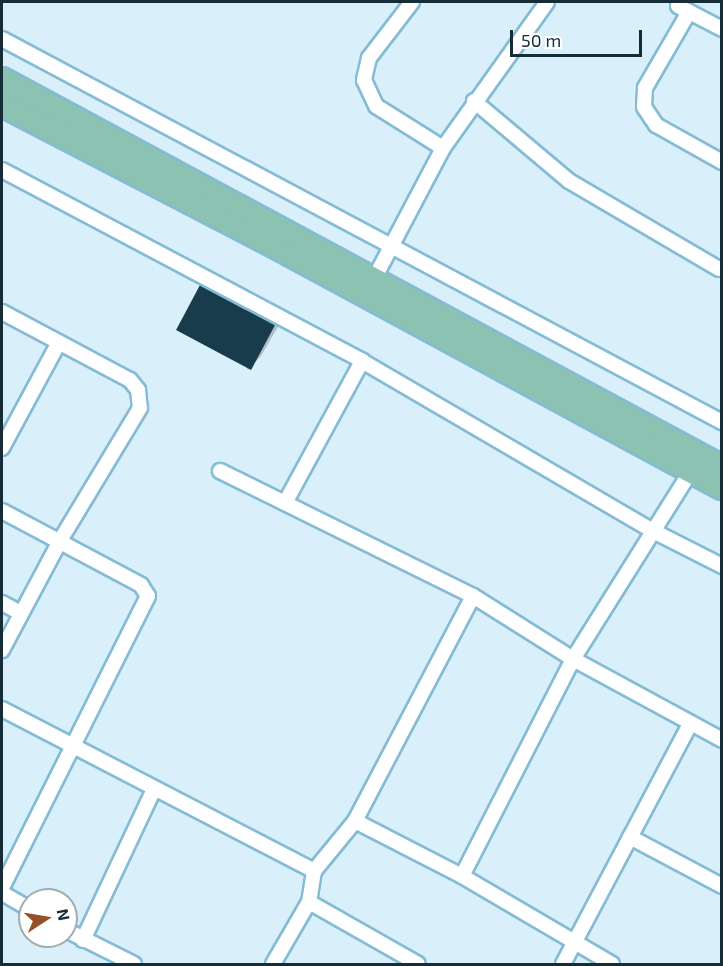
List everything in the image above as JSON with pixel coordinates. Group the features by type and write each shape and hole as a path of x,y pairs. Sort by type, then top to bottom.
{"main road":[{"path":"2,79 722,466"},
{"path":"2,105 289,254 722,488"}],"street":[{"path":"412,2 369,58 364,80 376,106 443,148"},
{"path":"374,279 443,148 474,101 547,2"},
{"path":"722,29 680,5 645,88 644,107 656,125 722,162"},
{"path":"2,39 722,422"},
{"path":"474,101 569,181 721,268"},
{"path":"2,170 362,361 651,530 722,566"},
{"path":"2,312 130,380 138,390 140,408 61,539 2,650"},
{"path":"2,448 59,342"},
{"path":"285,503 362,361"},
{"path":"220,471 473,596 573,658 722,740"},
{"path":"462,876 573,658 651,530 691,471"},
{"path":"2,511 61,539 141,585 148,596 70,745 2,887"},
{"path":"273,964 309,902 314,871 355,821 473,596"},
{"path":"2,603 21,613"},
{"path":"2,709 314,871"},
{"path":"562,964 690,724"},
{"path":"83,940 154,789"},
{"path":"355,821 462,876 574,944 612,964"},
{"path":"630,837 722,886"},
{"path":"2,892 18,902"},
{"path":"309,902 418,964"},
{"path":"78,937 134,964"}],"building":[{"path":"200,285 275,325 251,370 176,330"}]}
